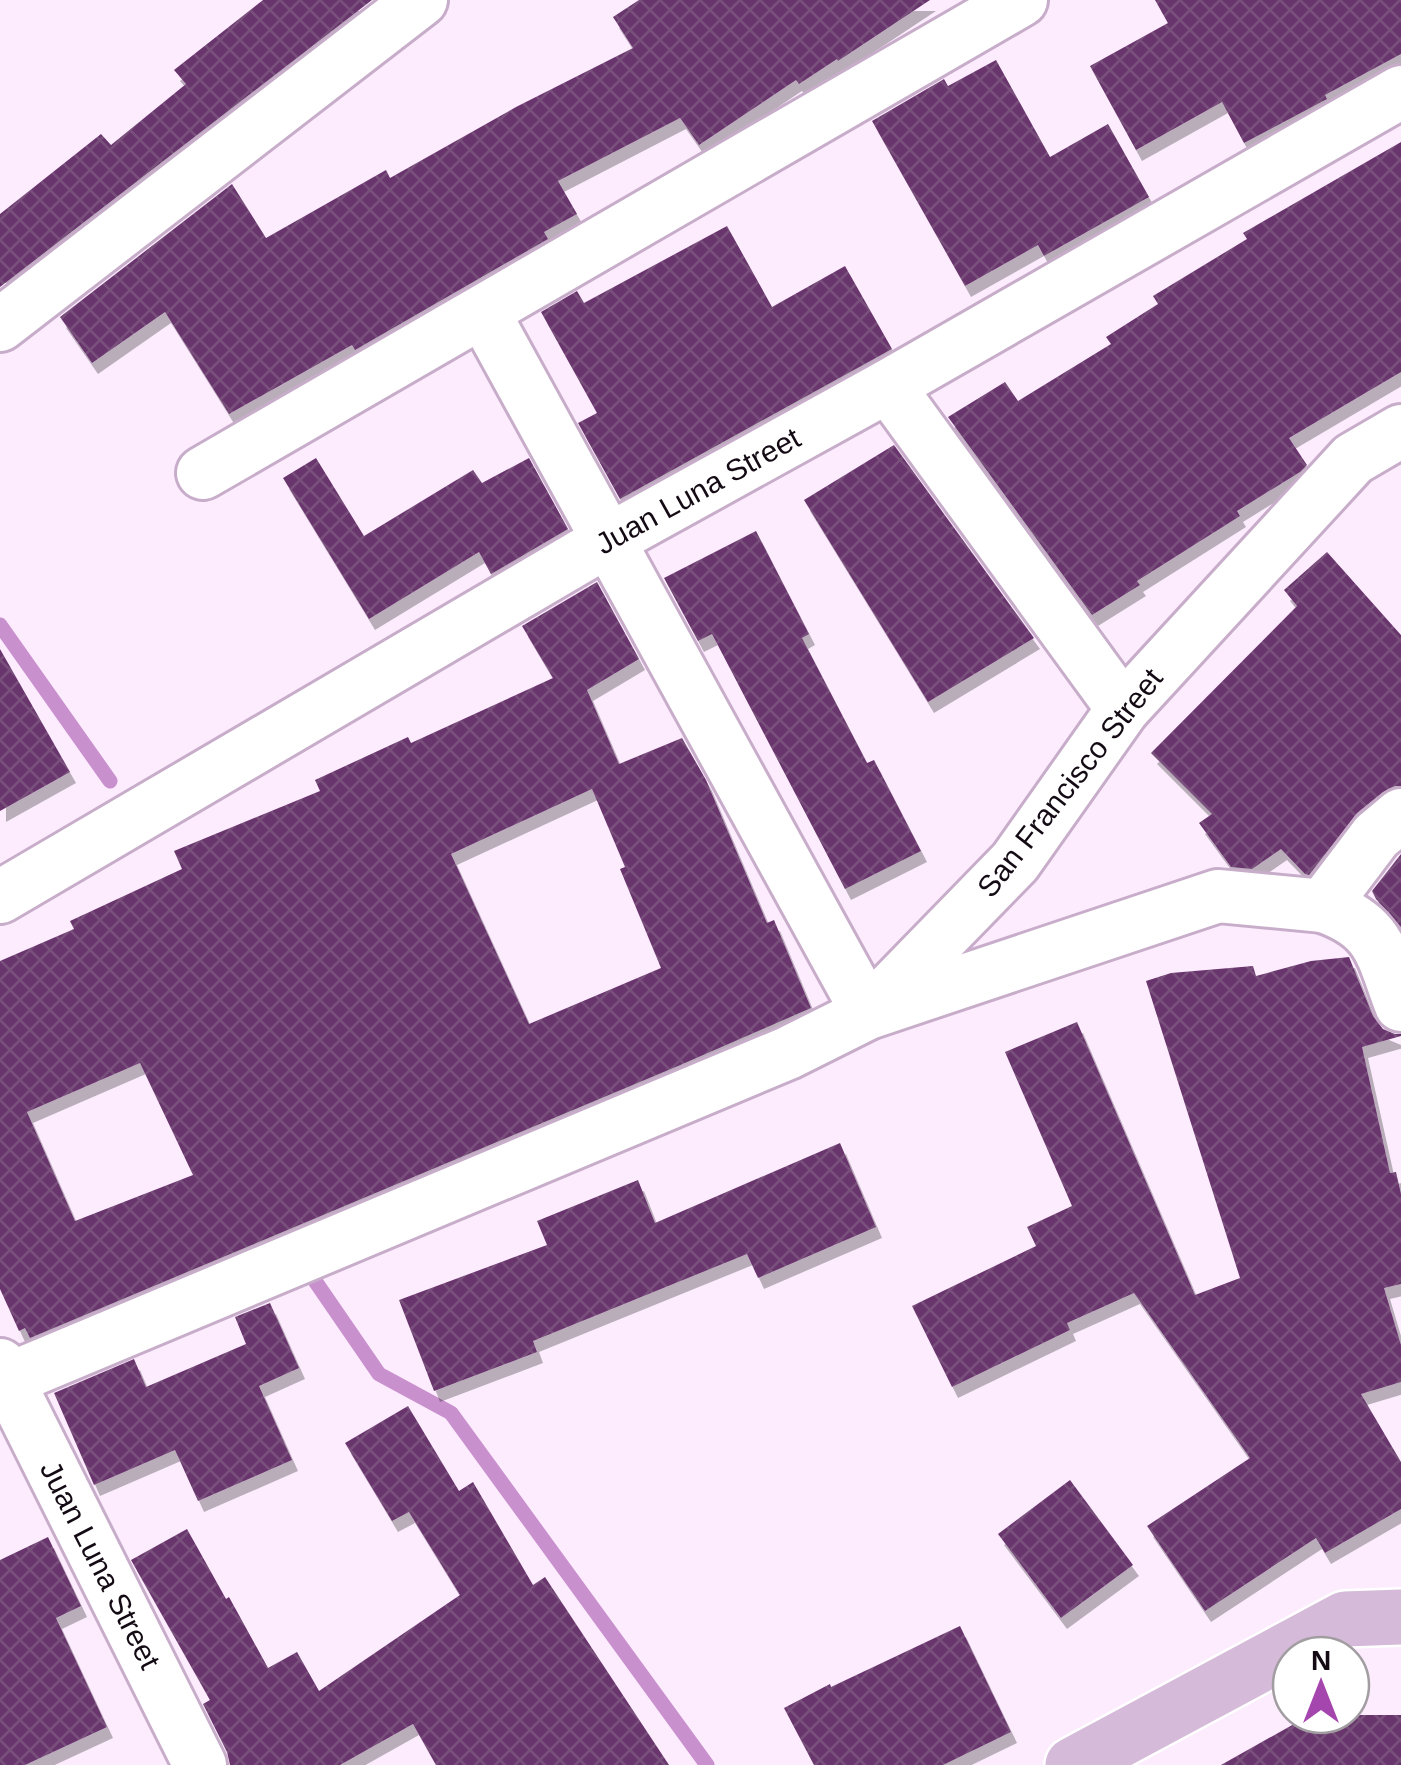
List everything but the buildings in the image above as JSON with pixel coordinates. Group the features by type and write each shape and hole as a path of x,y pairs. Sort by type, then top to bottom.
{"main road":[{"path":"1073,1765 1345,1620 1401,1617"}],"street":[{"path":"0,326 421,0"},
{"path":"203,473 1021,0"},
{"name":"Juan Luna Street","path":"0,897 607,540 888,386 1401,92"},
{"path":"484,312 868,1013"},
{"path":"888,386 1122,709"},
{"name":"San Francisco Street","path":"868,1013 1015,862 1122,709 1353,459 1401,431"},
{"path":"1322,906 1376,836 1401,814"},
{"path":"2,1376 788,1053 868,1013 1218,896 1322,906 1346,914 1376,939 1401,1005"},
{"name":"Juan Luna Street","path":"2,1376 200,1765"}],"waterway":[{"path":"0,625 110,781"},
{"path":"313,1278 379,1374 451,1413 707,1765"}]}
